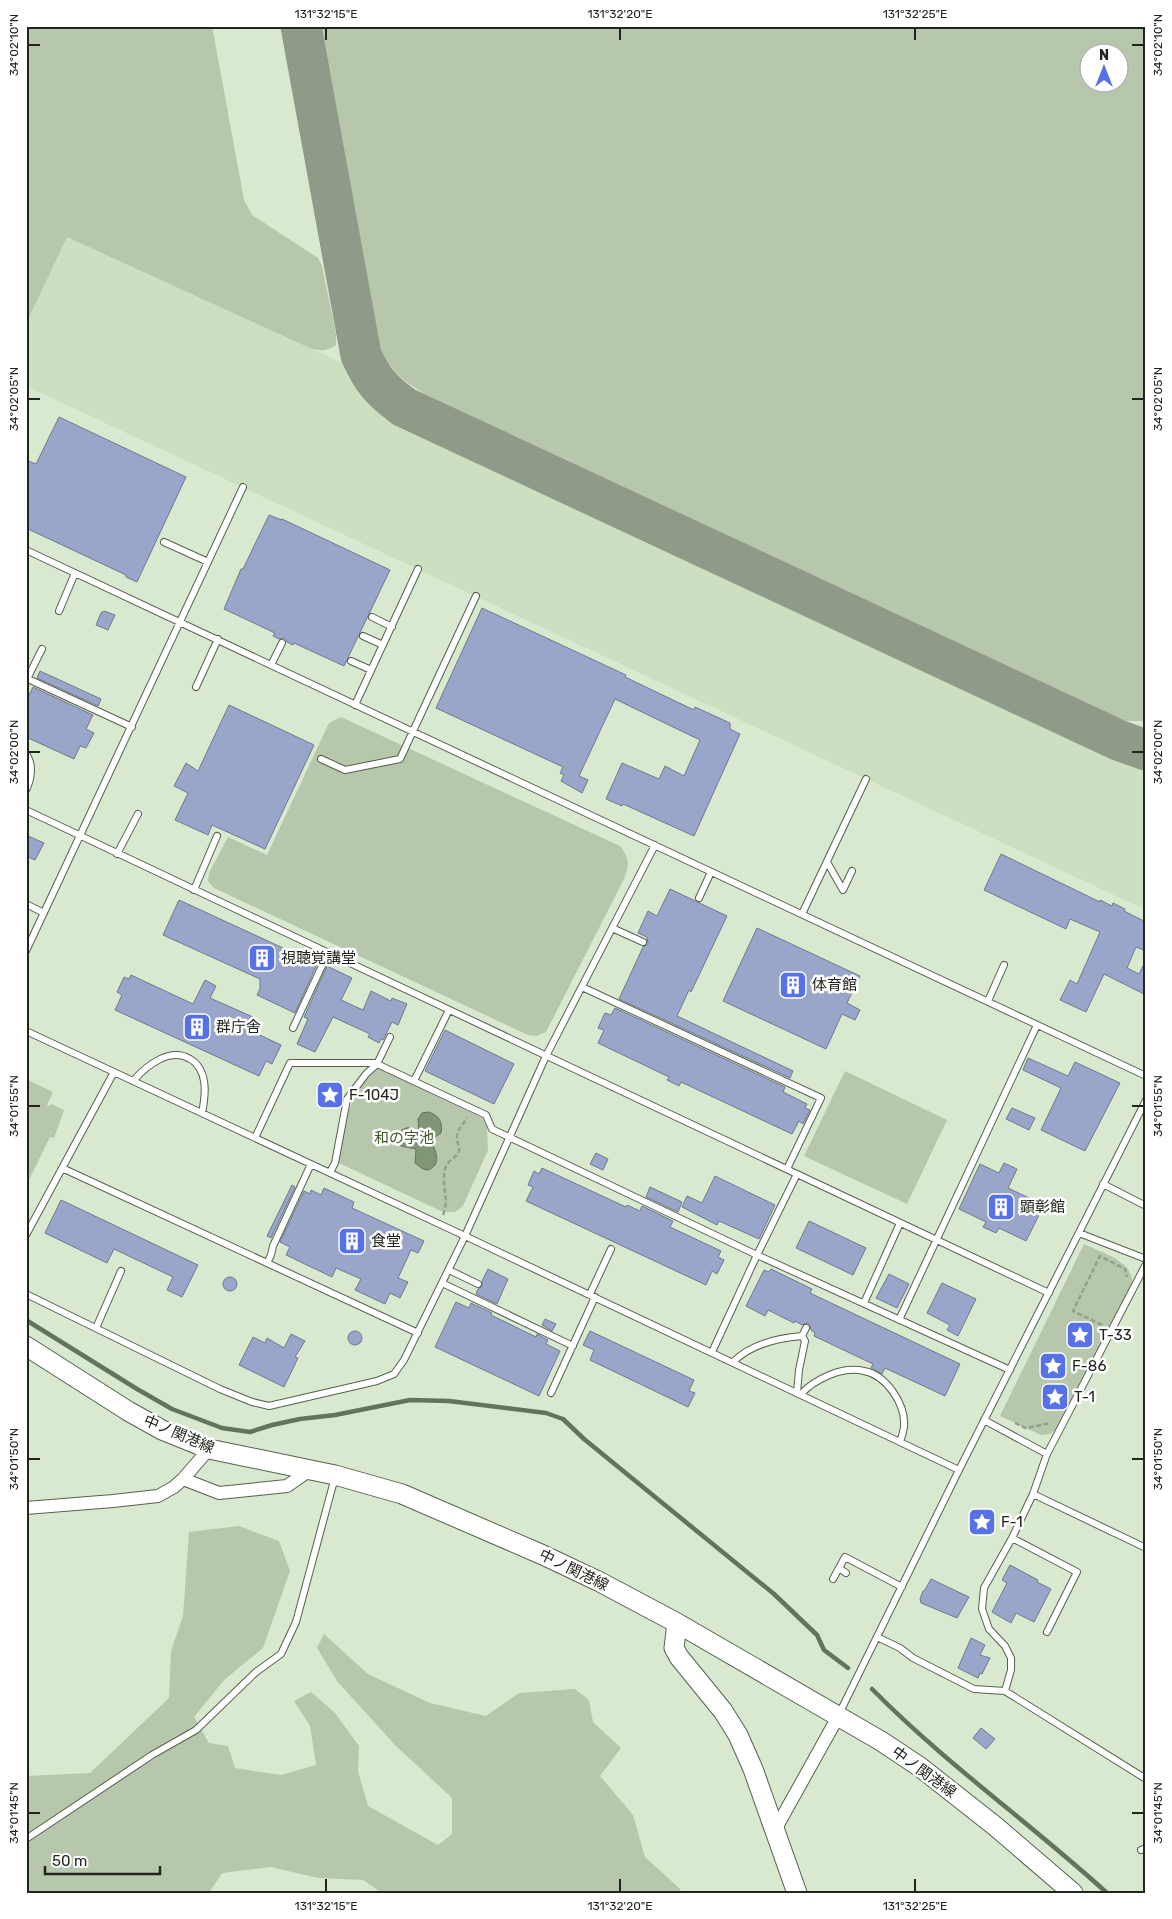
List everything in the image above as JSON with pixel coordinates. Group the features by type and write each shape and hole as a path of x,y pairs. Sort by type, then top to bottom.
{"main road":[{"name":"中ノ関港線","path":"26,1346 128,1411 162,1430 209,1449 335,1475 402,1494 559,1562 600,1582 881,1740 920,1767 995,1826 1073,1893"},
{"path":"677,1624 674,1648 722,1711 738,1736 753,1768 797,1893"}],"street":[{"path":"26,1508 158,1496 174,1487 183,1479 209,1449"},
{"path":"183,1479 219,1493 287,1486 310,1470"},
{"path":"775,1830 839,1715"}],"lane":[{"path":"26,951 243,487"},
{"path":"164,542 208,562"},
{"path":"26,550 1146,1076"},
{"path":"355,705 418,569"},
{"path":"59,610 75,573"},
{"path":"321,759 345,770 400,759 476,596"},
{"path":"372,617 392,627"},
{"path":"363,636 383,645"},
{"path":"196,687 218,639"},
{"path":"271,665 282,643"},
{"path":"42,649 27,678 132,727"},
{"path":"351,661 371,670"},
{"path":"26,754 29,758 32,773 26,790"},
{"path":"802,914 866,779"},
{"path":"26,810 1049,1293"},
{"path":"117,854 138,814"},
{"path":"194,890 217,836"},
{"path":"26,1294 220,1389 252,1402 269,1406 377,1382 394,1374 404,1360 466,1236 546,1056 655,845"},
{"path":"827,862 843,890 852,871"},
{"path":"699,898 712,872"},
{"path":"26,904 44,913"},
{"path":"612,928 643,942"},
{"path":"293,1028 328,953"},
{"path":"988,1001 1004,965"},
{"path":"582,987 821,1098 787,1169"},
{"path":"414,1081 448,1010"},
{"path":"899,1320 1037,1025"},
{"path":"26,1031 330,1172 959,1470"},
{"path":"330,1172 335,1163 348,1099 366,1074 377,1064 390,1037"},
{"path":"133,1081 140,1072 160,1059 171,1054 184,1055 194,1061 200,1068 204,1080 202,1113"},
{"path":"256,1138 290,1063 377,1064 486,1116 492,1129 509,1138 757,1255 1010,1370"},
{"path":"26,1235 114,1072"},
{"path":"839,1715 959,1470 1146,1100"},
{"path":"266,1263 311,1164"},
{"path":"62,1168 418,1333"},
{"path":"712,1352 797,1174"},
{"path":"1104,1184 1146,1206"},
{"path":"864,1303 900,1223"},
{"path":"1079,1233 1146,1259"},
{"path":"551,1393 573,1346 612,1249"},
{"path":"1005,1691 1011,1670 1011,1658 990,1629 982,1609 984,1588 1012,1538 1033,1494 1047,1454 1146,1264"},
{"path":"449,1270 478,1284"},
{"path":"96,1328 120,1271"},
{"path":"442,1283 573,1346"},
{"path":"802,1336 806,1328"},
{"path":"733,1362 749,1349 777,1340 802,1336"},
{"path":"799,1394 799,1370 805,1342 805,1338 802,1336"},
{"path":"799,1394 824,1377 845,1371 864,1370 883,1380 901,1408 904,1425 900,1442"},
{"path":"984,1420 1047,1454"},
{"path":"26,1839 152,1755 196,1730 256,1672 281,1654 296,1622 335,1475"},
{"path":"1033,1494 1146,1548"},
{"path":"1012,1538 1077,1572 1047,1632"},
{"path":"833,1579 845,1557 902,1587"},
{"path":"839,1568 846,1573"},
{"path":"877,1637 974,1689 1005,1691 1146,1779"}],"path":[{"path":"444,1212 447,1201 444,1175 448,1160 457,1154 459,1150 457,1136 468,1117 469,1107"},
{"path":"1105,1327 1073,1311 1100,1256 1125,1269 1127,1283"},
{"path":"989,1411 1026,1428 1056,1422"}],"shaded area":[{"path":"67,236 1146,734 1146,910 26,386 26,324"},
{"path":"422,1113 432,1113 441,1122 441,1133 431,1140 437,1161 428,1170 415,1163 416,1149 401,1146 400,1141 402,1130 405,1128 419,1132 418,1119"}],"green space":[{"path":"26,26 212,26 244,200 252,215 318,258 322,266 336,334 336,345 325,350 312,349 67,237 26,324"},
{"path":"322,26 1146,26 1146,721 1127,721 1108,717 425,394 398,374 380,347"},
{"path":"341,717 620,846 626,854 628,862 624,879 546,1032 536,1036 528,1035 214,888 208,881 209,873 228,837 267,855 329,723"},
{"name":"和の字池","path":"378,1068 482,1118 487,1127 488,1150 463,1206 455,1212 443,1212 339,1163 346,1123 353,1100 359,1089"},
{"path":"845,1071 947,1120 907,1204 804,1156"},
{"path":"26,1079 53,1092 47,1105 51,1104 64,1110 54,1138 50,1137 26,1186"},
{"path":"1084,1244 1122,1263 1128,1269 1132,1284 1057,1429 1050,1434 1041,1435 1000,1416"},
{"path":"239,1526 279,1541 290,1571 263,1648 224,1680 194,1717 209,1743 228,1746 235,1768 281,1775 316,1765 310,1726 294,1701 311,1692 335,1713 359,1746 358,1771 368,1806 438,1845 452,1834 452,1798 394,1744 337,1681 317,1648 324,1634 368,1674 430,1703 486,1716 519,1693 575,1689 589,1700 593,1722 621,1748 600,1776 633,1815 645,1857 682,1893 382,1893 363,1880 318,1878 271,1867 222,1873 209,1893 26,1893 26,1776 90,1773 169,1698 171,1651 183,1616 189,1532"}],"building":[{"path":"59,417 186,477 137,582 26,528 26,460 36,464"},
{"path":"269,515 282,519 390,570 344,666 294,643 293,645 284,638 279,639 273,636 275,633 224,609 241,569 243,569"},
{"path":"482,608 626,675 625,677 694,710 695,707 730,723 730,729 740,734 694,836 623,804 622,806 606,799 622,763 659,779 665,766 684,776 700,740 615,699 579,776 588,780 582,793 561,781 564,775 560,773 563,767 436,708"},
{"path":"104,611 115,615 108,630 96,625 101,613"},
{"path":"40,671 101,699 98,706 37,678"},
{"path":"33,687 93,715 86,729 94,733 86,748 80,746 74,759 26,737 26,701"},
{"path":"229,705 314,745 265,849 212,825 208,835 175,820 188,793 174,786 186,763 198,771"},
{"path":"26,835 44,843 35,860 26,856"},
{"path":"1001,854 1100,902 1100,900 1112,906 1113,903 1146,922 1146,951 1136,947 1127,968 1139,974 1146,960 1146,995 1104,974 1086,1012 1060,1000 1070,980 1077,984 1100,932 1070,919 1066,929 984,890"},
{"path":"670,889 727,916 691,992 689,990 677,1016 793,1071 790,1078 619,999 643,947 648,944 647,937 638,933 648,911 657,916"},
{"name":"視聴覚講堂","path":"179,900 296,954 298,949 311,955 310,958 318,962 295,1013 257,995 260,989 260,979 163,935"},
{"name":"体育館","path":"757,928 860,976 847,1003 860,1010 855,1020 842,1014 826,1049 723,1001"},
{"path":"327,966 352,978 341,1000 363,1010 371,991 391,1001 392,998 407,1004 398,1025 392,1022 383,1040 381,1039 379,1043 368,1037 370,1034 333,1017 315,1052 297,1044 308,1019 304,1017"},
{"name":"群庁舎","path":"131,975 193,1004 205,980 216,986 210,998 253,1017 247,1029 281,1045 272,1064 266,1061 259,1076 115,1010 122,995 117,992 124,977 129,979"},
{"path":"615,1008 785,1087 783,1092 807,1104 805,1108 810,1110 803,1124 799,1121 792,1134 681,1082 679,1086 667,1080 669,1077 598,1043 604,1030 598,1028 605,1013 611,1015"},
{"path":"445,1030 514,1064 494,1104 425,1071"},
{"path":"1028,1058 1068,1076 1075,1062 1120,1083 1085,1151 1041,1130 1061,1088 1023,1070"},
{"path":"1012,1108 1035,1118 1029,1130 1006,1119"},
{"path":"596,1153 608,1159 603,1170 590,1164"},
{"name":"顕彰館","path":"1004,1163 1017,1169 1008,1188 1044,1205 1026,1241 999,1228 996,1233 983,1227 986,1222 959,1209 980,1164 999,1173"},
{"path":"542,1168 626,1207 627,1205 640,1211 642,1206 673,1221 670,1227 721,1251 718,1257 724,1260 717,1274 712,1271 706,1285 526,1201 533,1187 528,1185 534,1171 539,1174"},
{"path":"715,1176 775,1205 759,1239 719,1221 717,1225 682,1207 687,1196 702,1203"},
{"path":"292,1185 295,1187 271,1238 267,1236"},
{"path":"650,1187 682,1202 678,1212 646,1197"},
{"name":"食堂","path":"324,1188 354,1202 352,1208 424,1241 418,1253 411,1250 398,1278 408,1282 400,1298 390,1293 385,1304 355,1290 361,1279 336,1268 332,1277 286,1255 290,1247 280,1242 304,1191 310,1194 311,1190 321,1195"},
{"path":"61,1200 198,1265 182,1297 167,1290 173,1277 114,1249 107,1263 45,1233"},
{"path":"809,1221 866,1248 853,1275 796,1248"},
{"path":"488,1269 508,1279 497,1304 476,1294 478,1289 482,1287 482,1281"},
{"path":"771,1269 812,1289 810,1293 960,1364 945,1396 885,1368 882,1374 871,1368 873,1364 814,1336 815,1333 811,1330 808,1323 802,1325 795,1321 794,1323 768,1310 765,1316 746,1306 764,1270 769,1272"},
{"path":"889,1274 909,1284 897,1308 876,1298"},
{"path":"227,1277 233,1277 237,1284 233,1291 227,1291 223,1287 223,1281"},
{"path":"942,1283 976,1299 958,1336 947,1330 950,1325 927,1313"},
{"path":"456,1302 469,1308 471,1303 536,1337 537,1334 548,1340 546,1344 560,1351 539,1396 435,1347"},
{"path":"545,1319 556,1324 552,1331 542,1325"},
{"path":"352,1331 358,1331 362,1338 358,1345 352,1345 348,1341 348,1335"},
{"path":"590,1331 694,1380 689,1391 695,1393 688,1407 590,1360 594,1350 583,1345"},
{"path":"291,1334 305,1341 295,1357 298,1358 284,1387 239,1365 253,1337 265,1343 267,1338 284,1348"},
{"path":"1010,1565 1051,1589 1034,1622 1016,1613 1011,1623 992,1612 1007,1583 1002,1580"},
{"path":"931,1579 969,1597 957,1618 921,1603 920,1599 923,1591"},
{"path":"971,1638 985,1645 980,1655 990,1658 978,1678 958,1668"},
{"path":"981,1728 995,1739 986,1749 973,1738"}],"waterway":[{"path":"26,1320 172,1409 222,1428 250,1432 300,1419 335,1415 410,1400 449,1401 546,1413 563,1419 584,1439 774,1594 817,1635 824,1650 848,1668"},
{"path":"872,1689 958,1768 1107,1893"}],"taxiway":[{"path":"301,26 361,355 378,384 389,395 404,407 1118,740 1146,750"}],"place":[{"name":"視聴覚講堂","path":"262,958"},
{"name":"体育館","path":"793,985"},
{"name":"群庁舎","path":"197,1027"},
{"name":"F-104J","path":"330,1095"},
{"name":"顕彰館","path":"1001,1207"},
{"name":"食堂","path":"352,1241"},
{"name":"T-33","path":"1080,1335"},
{"name":"F-86","path":"1053,1366"},
{"name":"T-1","path":"1055,1397"},
{"name":"F-1","path":"982,1522"}]}
